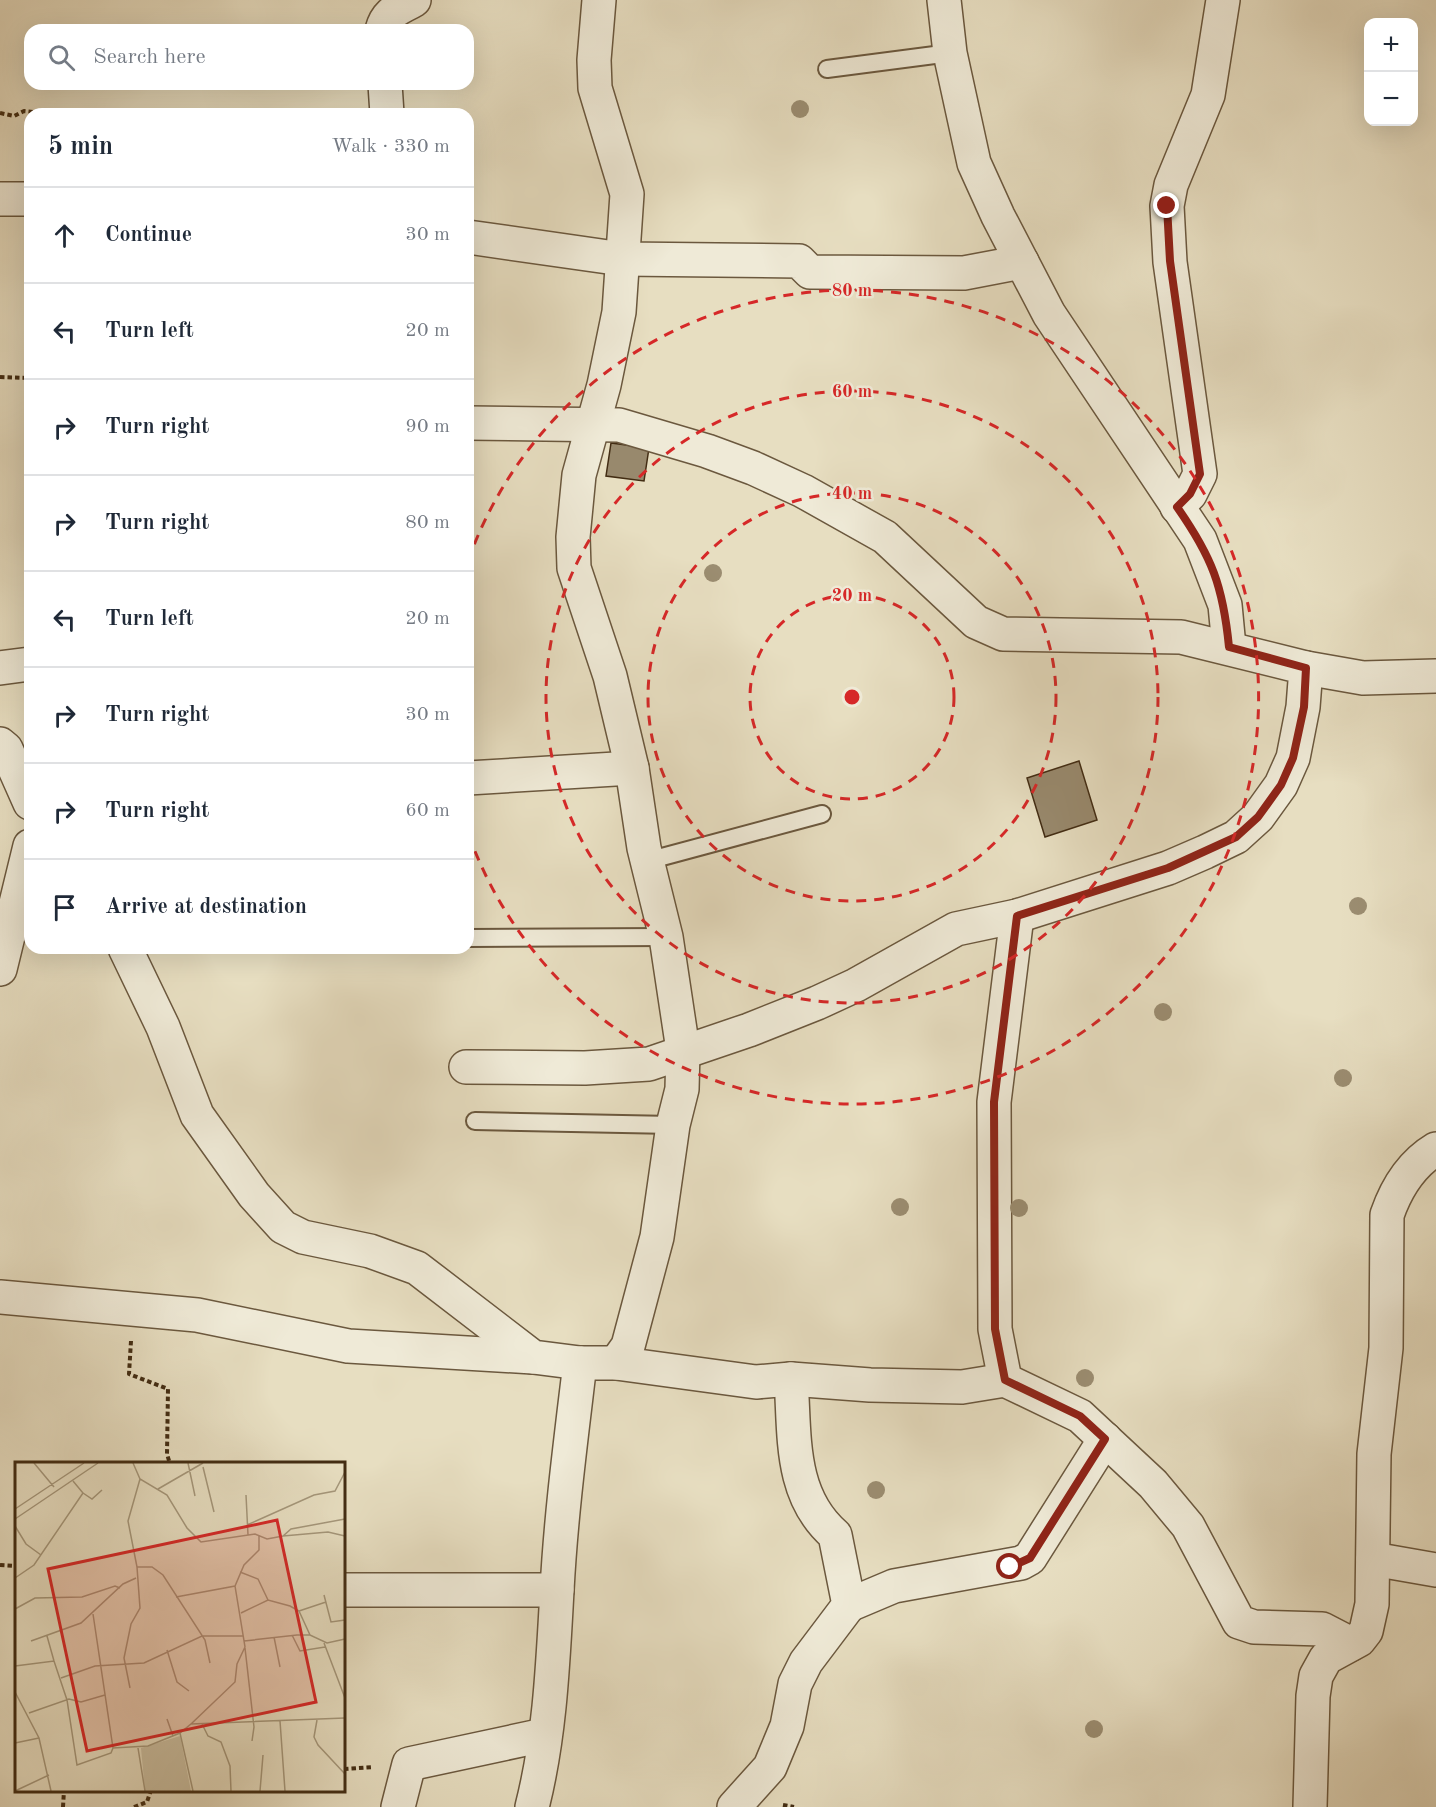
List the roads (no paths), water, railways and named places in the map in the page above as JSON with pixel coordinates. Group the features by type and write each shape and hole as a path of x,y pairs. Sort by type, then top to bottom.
{"street":[{"path":"384,24 394,9 414,0"},
{"path":"599,0 594,60 595,88 627,194 616,333 579,475 573,537 574,568 610,676 632,768 647,861 666,938 683,1050 682,1089 673,1125 657,1237 628,1346 616,1364"},
{"path":"944,0 950,53 974,163 1049,314 1200,540 1216,576 1225,605 1229,647"},
{"path":"1177,507 1190,494 1200,474 1169,252 1167,206 1171,185 1208,95 1223,0"},
{"path":"385,90 387,108"},
{"path":"0,199 24,199"},
{"path":"474,238 622,259 799,261 810,272 964,273 1022,262"},
{"path":"474,423 619,425 642,430 726,458 803,491 885,537 953,602 990,630 1003,634 1038,637 1124,634 1180,637 1229,647 1306,668 1363,678 1436,676"},
{"path":"0,668 24,665"},
{"path":"466,1067 585,1068 649,1064 683,1050 749,1030 817,1003 856,985 956,929 1017,916 1168,868 1236,837 1258,817 1281,785 1289,767 1304,707 1306,668"},
{"path":"0,744 6,749 24,789"},
{"path":"474,778 632,768"},
{"path":"0,969 8,908 24,863"},
{"path":"1005,1380 995,1329 994,1102 1017,916"},
{"path":"128,954 163,1027 196,1115 254,1195 284,1227 303,1237 370,1251 417,1268 533,1357"},
{"path":"1310,1807 1313,1696 1316,1676 1326,1658 1359,1640 1369,1622 1372,1604 1374,1454 1386,1348 1387,1215 1394,1195 1405,1177 1436,1149"},
{"path":"0,1297 197,1315 348,1346 616,1364 756,1382 791,1379 870,1385 962,1387 1005,1380 1080,1416 1167,1498 1188,1526 1239,1622 1254,1628 1322,1629 1351,1644"},
{"path":"532,1807 542,1772 544,1735 556,1642 563,1506 580,1363"},
{"path":"791,1379 798,1475 805,1496 825,1529 834,1535 849,1605"},
{"path":"734,1807 770,1767 787,1725 795,1684 806,1662 849,1605 894,1586 1021,1563 1030,1558 1105,1439"},
{"path":"1373,1559 1436,1570"},
{"path":"345,1590 557,1590"},
{"path":"398,1807 409,1764 544,1735"}],"lane":[{"path":"827,69 950,53"},
{"path":"647,861 822,814"},
{"path":"474,938 666,938"},
{"path":"475,1121 673,1125"}]}
